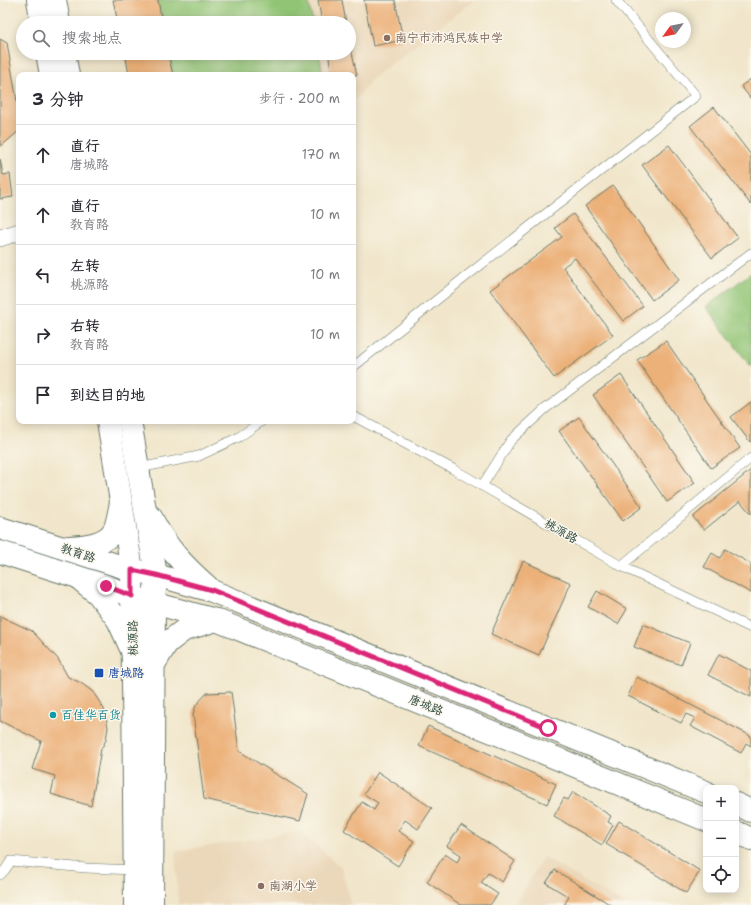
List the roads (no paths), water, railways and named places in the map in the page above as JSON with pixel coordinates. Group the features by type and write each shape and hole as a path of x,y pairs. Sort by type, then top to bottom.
{"main road":[{"path":"38,0 41,16"},
{"path":"55,0 58,16"},
{"path":"48,60 50,72"},
{"path":"65,60 67,72"},
{"name":"桃源路","path":"108,424 132,570 142,599 153,666 152,905"},
{"name":"桃源路","path":"131,424 156,575 142,599 133,652 135,905"},
{"path":"61,547 86,546 103,540 114,529 121,503"},
{"path":"144,503 160,536 184,566 212,590"},
{"name":"教育路","path":"0,528 132,570 156,575"},
{"name":"教育路","path":"0,552 142,599"},
{"name":"唐城路","path":"156,575 212,590 703,791"},
{"path":"76,576 98,594 118,620 133,652"},
{"name":"唐城路","path":"142,599 216,620 703,819"},
{"path":"153,666 167,643 184,630 216,620"},
{"path":"739,805 751,811"},
{"path":"739,833 751,839"}],"street":[{"path":"0,238 16,233"}],"lane":[{"path":"356,365 476,268 696,96 616,0"},
{"path":"482,486 511,440 545,409 751,253"},
{"name":"桃源路","path":"356,418 482,486 621,566 751,628"},
{"path":"139,468 199,456 239,437 258,424"},
{"path":"621,566 751,458"},
{"path":"0,875 11,861 86,868 135,870"}],"place":[{"name":"南宁市沛鸿民族中学","path":"387,38"},
{"name":"唐城路","path":"99,673"},
{"name":"百佳华百货","path":"53,715"},
{"name":"南湖小学","path":"261,886"}]}
